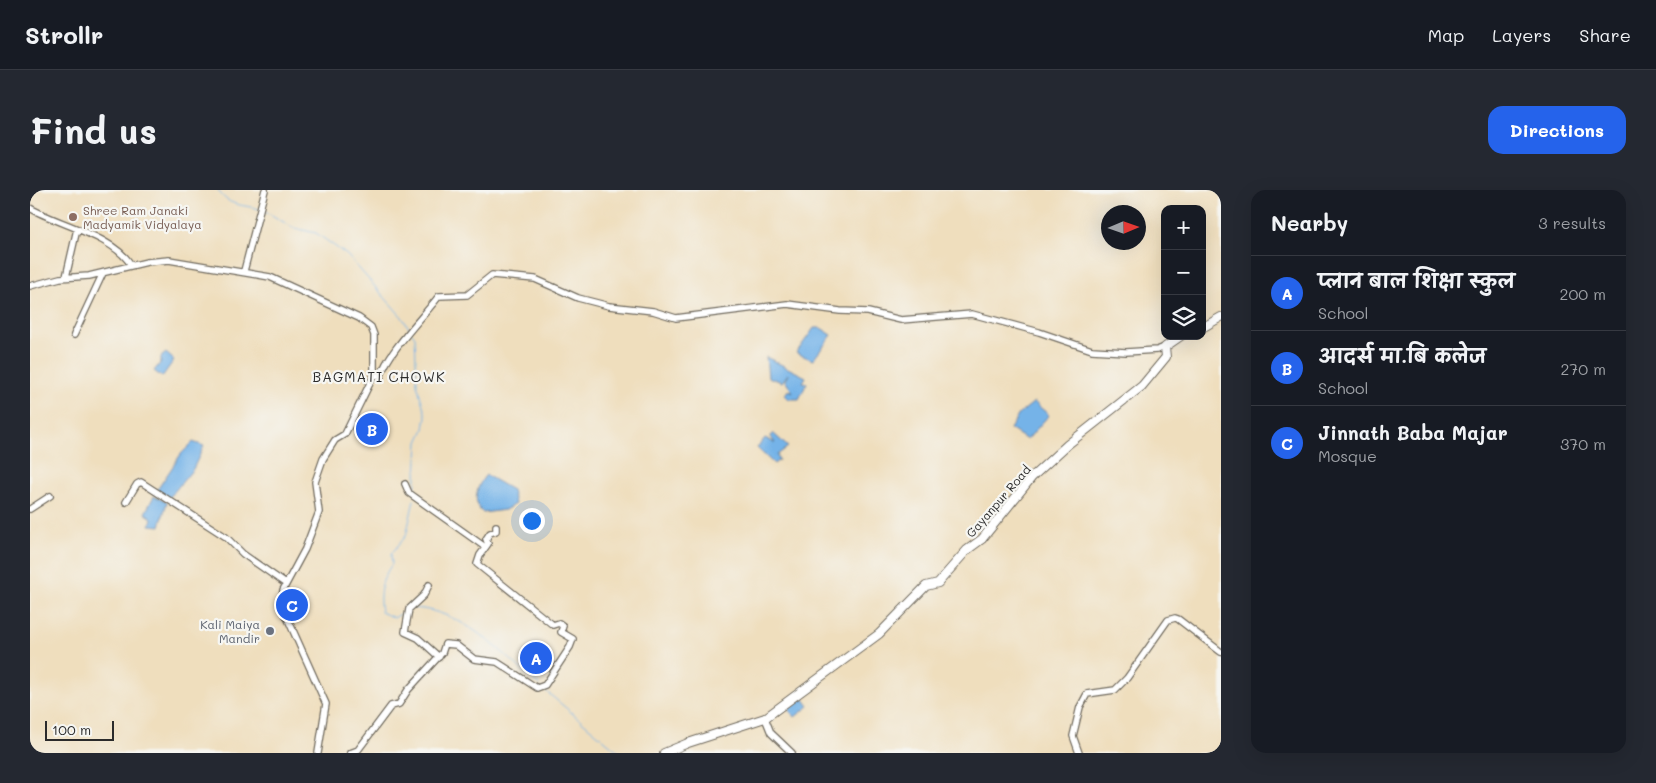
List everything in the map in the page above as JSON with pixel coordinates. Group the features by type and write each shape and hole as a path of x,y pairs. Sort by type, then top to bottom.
{"street":[{"path":"244,271 260,203 265,190"},
{"path":"30,208 77,229 123,253 131,265"},
{"path":"66,277 77,229"},
{"path":"30,286 66,277 89,276 131,265 169,260 244,271 270,277 359,318 371,327 374,334 374,375 345,434 335,440 323,459 314,482 319,512 305,549 286,584 281,599 282,606 326,704 318,753"},
{"path":"74,335 103,272"},
{"path":"374,375 381,376 383,369 439,296 467,295 492,275 535,279 578,298 609,306 654,311 676,318 787,304 840,311 868,312 901,320 972,314 1039,332 1092,350 1126,352 1157,350 1175,340"},
{"path":"1206,326 1221,317"},
{"name":"Gayanpur Road","path":"664,753 688,743 766,718 879,634 926,586 938,583 967,550 982,539 1032,477 1067,445 1142,386 1166,357 1165,347"},
{"path":"126,502 137,484 141,482 226,537 243,554 286,584"},
{"path":"405,484 409,493 425,502 485,547"},
{"path":"30,508 50,496"},
{"path":"350,753 358,750 391,706 399,704 408,690 439,657 445,644 456,646 470,657 497,662 537,688 542,688 570,647 573,638 561,632 563,626 559,623 553,625 539,616 477,564 488,544 486,539 490,533 496,531 496,526"},
{"path":"429,585 424,594 409,609 405,632 418,638 439,657"},
{"path":"1079,753 1073,736 1080,708 1087,694 1115,690 1126,678 1168,620 1175,618 1221,652"},
{"path":"766,718 771,733 792,753"}],"water":[{"path":"814,328 821,328 832,335 813,360 796,353"},
{"path":"166,353 174,360 162,377 154,371 161,362 161,357"},
{"path":"766,357 806,377 803,382 807,383 799,399 789,399 785,395 788,390 793,392 785,381 788,374 782,382 768,377"},
{"path":"1034,402 1049,415 1027,440 1010,429 1019,414"},
{"path":"773,433 788,447 777,455 779,460 774,464 757,448 765,438 775,443 770,436"},
{"path":"193,442 204,446 193,469 169,498 157,490 181,454"},
{"path":"486,475 512,490 515,504 505,510 483,513 479,509 476,499 478,489"},
{"path":"154,496 167,502 160,526 150,525 152,518 145,513"},
{"path":"803,698 809,706 795,717 788,709"}],"waterway":[{"path":"218,190 231,202 259,209"},
{"path":"263,210 294,228 316,233 347,255 402,317 409,328"},
{"path":"411,332 415,337 417,384 426,416 424,429 418,442 415,494"},
{"path":"407,610 394,618 381,612 380,593 385,576 392,564 391,554 406,536 414,500"},
{"path":"413,608 432,611 466,625 497,648 539,685"},
{"path":"542,688 620,753"}],"place":[{"name":"Shree Ram Janaki Madyamik Vidyalaya","path":"73,217"},
{"name":"आदर्स मा.बि कलेज","path":"372,429"},
{"name":"Jinnath Baba Majar","path":"292,605"},
{"name":"Kali Maiya Mandir","path":"270,631"},
{"name":"प्लान बाल शिक्षा स्कुल","path":"536,658"}],"district":[{"name":"BAGMATI CHOWK","path":"379,376"}]}
